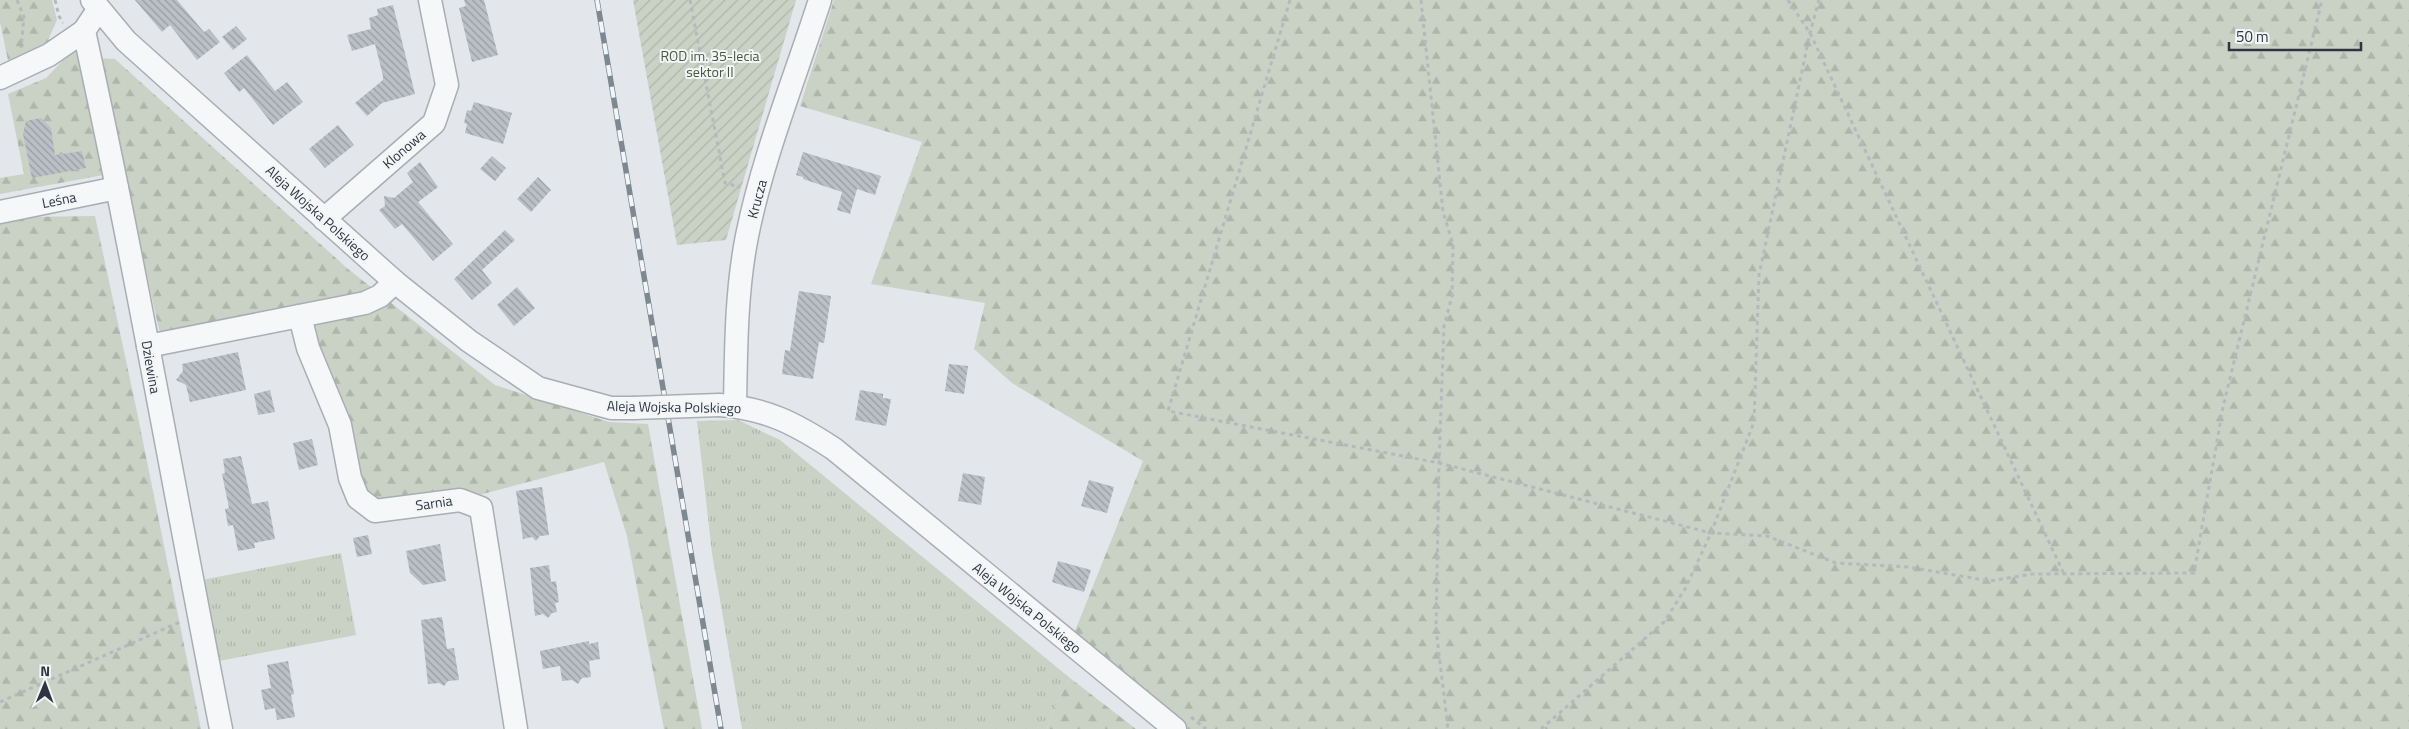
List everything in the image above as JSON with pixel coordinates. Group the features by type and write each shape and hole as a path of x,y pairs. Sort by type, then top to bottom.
{"street":[{"name":"Klonowa","path":"324,219 434,123 447,85 430,0"},
{"name":"Krucza","path":"727,406 747,237 758,192 820,0"},
{"path":"10,73 49,55 95,5"},
{"name":"Aleja Wojska Polskiego","path":"95,5 126,41 395,282 469,341 538,388 611,408 727,406 770,413 801,427 834,449 1175,729"},
{"name":"Dziewina","path":"74,28 117,188 221,729"},
{"name":"Leśna","path":"0,212 117,188"},
{"path":"148,346 375,299 395,282"},
{"name":"Sarnia","path":"300,316 308,348 340,424 350,478 358,498 376,511 460,500 481,508 516,729"}],"path":[{"path":"10,73 24,17 17,0"},
{"path":"55,0 59,16 74,28"},
{"path":"690,0 725,183 758,192"},
{"path":"1290,0 1168,411 1438,464 1711,533 1767,536 1836,563 1908,567 1990,581 2032,574 2194,573 2223,407 2322,0"},
{"path":"1421,0 1442,212 1453,244 1452,296 1444,326 1438,464 1436,629 1448,729"},
{"path":"1788,0 1810,33 2064,574"},
{"path":"1541,729 1664,622 1685,588 1711,533 1754,422 1759,275 1810,33 1819,0"},
{"path":"0,702 90,663 170,625 198,617"}],"green space":[{"path":"0,0 52,0 57,20 49,38 49,52 10,70 0,22"},
{"name":"ROD im. 35-lecia sektor II","path":"633,0 796,0 726,240 677,245"},
{"path":"834,0 2409,0 2409,729 1183,729 1071,641 1143,461 1012,383 974,349 985,303 871,284 922,142 800,106"},
{"path":"76,47 109,174 0,194 0,178 24,174 8,94 46,78"},
{"path":"97,58 115,59 348,269 495,385 609,422 648,424 702,729 664,729 627,536 604,462 460,500 375,511 358,498 300,316 162,342"},
{"path":"95,216 201,729 0,729 0,223 25,217"},
{"path":"738,420 780,440 1070,678 1053,711 1047,729 742,729 712,553 697,421"},
{"path":"341,553 356,635 208,663 191,582"},
{"path":"1070,678 1136,729 1047,729 1053,711"}],"building":[{"path":"135,0 177,0 204,32 209,29 220,42 197,60 170,25 162,32"},
{"path":"464,0 484,0 498,55 472,62 459,8 466,6"},
{"path":"393,5 415,94 382,103 367,116 355,103 383,80 383,76 375,44 352,51 347,35 371,29 369,18 378,15 377,9"},
{"path":"236,26 247,39 233,50 222,37"},
{"path":"247,55 275,91 287,82 303,102 273,125 244,88 239,92 224,73"},
{"path":"474,102 512,113 503,144 465,133 467,124 464,123 467,110 471,111"},
{"path":"41,118 51,128 55,155 82,151 86,168 32,178 23,134 26,121"},
{"path":"338,125 354,145 325,168 309,149"},
{"path":"803,152 881,176 875,195 857,189 850,214 837,210 842,192 796,175"},
{"path":"492,156 506,168 495,181 480,169"},
{"path":"420,162 438,187 418,202 453,244 433,261 402,224 395,229 379,210 385,206 384,196 394,198 413,182 407,173"},
{"path":"538,177 551,190 531,212 517,199"},
{"path":"505,230 515,240 482,270 492,283 472,300 454,279"},
{"path":"517,287 535,308 514,326 497,305"},
{"path":"799,291 831,296 824,343 819,342 813,379 782,374 785,350 790,351"},
{"path":"238,352 246,390 190,402 186,385 176,380 183,371 182,364"},
{"path":"949,364 968,366 964,394 945,391"},
{"path":"270,390 275,412 258,415 254,394"},
{"path":"860,390 883,394 883,398 891,399 886,426 855,420"},
{"path":"312,439 318,465 299,470 293,443"},
{"path":"241,456 252,504 268,501 275,539 254,543 255,548 238,551 233,525 228,526 225,509 229,508 222,474 225,473 223,459"},
{"path":"963,473 985,477 981,505 958,501"},
{"path":"1089,480 1114,487 1107,513 1081,506"},
{"path":"542,487 549,535 540,536 536,541 532,537 523,539 516,491"},
{"path":"368,535 372,554 357,557 353,538"},
{"path":"440,544 446,581 423,585 410,573 406,551"},
{"path":"1058,561 1091,570 1084,592 1052,582"},
{"path":"549,565 551,582 556,581 559,602 555,603 557,612 552,613 548,618 543,614 535,616 530,568"},
{"path":"442,617 447,649 454,648 459,680 448,681 444,686 439,683 428,684 421,620"},
{"path":"589,641 589,644 598,642 600,659 589,661 591,677 582,678 578,684 572,680 562,681 560,666 543,669 540,651"},
{"path":"288,661 294,694 291,695 295,717 277,720 275,708 265,710 261,690 271,688 267,665"}],"railway":[{"path":"597,0 721,729"}]}
